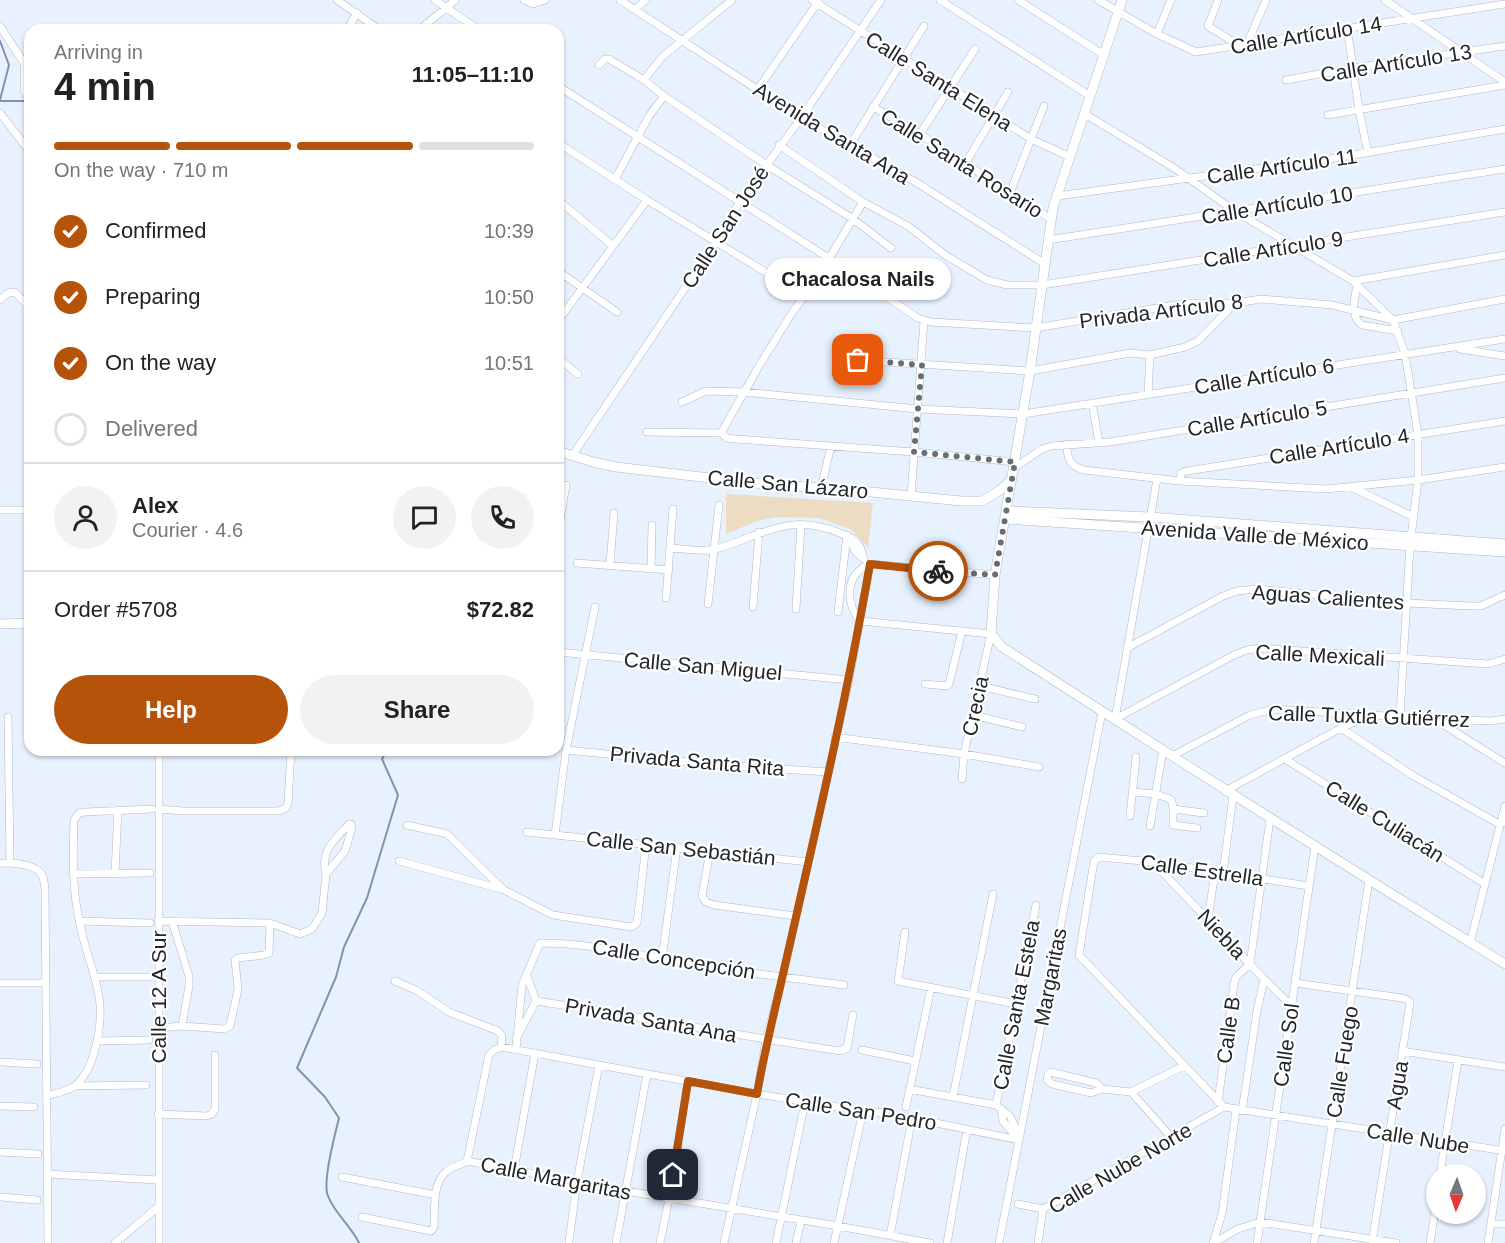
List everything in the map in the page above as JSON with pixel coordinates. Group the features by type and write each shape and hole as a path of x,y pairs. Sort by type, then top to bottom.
{"main road":[{"path":"1122,0 1116,12 1051,219 1030,371 995,575 991,634 1002,647 1229,794 1505,964"},
{"name":"Calle San Lázaro","path":"564,453 616,467 753,483 961,501 982,501 999,491 1012,479"},
{"name":"Avenida Valle de México","path":"1006,515 1149,522 1410,541 1505,544"},
{"name":"Avenida Valle de México","path":"1410,541 1505,552"},
{"path":"0,624 24,623"}],"street":[{"path":"337,0 372,24"},
{"path":"435,0 471,24"},
{"path":"426,24 455,0"},
{"path":"524,0 537,4 545,0"},
{"name":"Avenida Santa Ana","path":"620,0 801,118 939,196 1045,264"},
{"path":"635,9 646,0"},
{"path":"644,80 662,57 732,0"},
{"name":"Calle San José","path":"572,456 716,242 765,164 801,118 880,0"},
{"path":"940,0 1090,96"},
{"path":"1018,0 1104,56"},
{"name":"Calle Artículo 14","path":"1098,0 1157,34 1196,52 1505,4"},
{"path":"1157,34 1171,0"},
{"path":"1218,0 1208,27 1244,45 1266,0"},
{"path":"1385,0 1505,83"},
{"path":"758,89 816,1"},
{"name":"Calle Santa Elena","path":"816,1 1031,139 1070,157"},
{"path":"351,24 357,13"},
{"path":"0,26 24,63 24,92"},
{"path":"850,145 924,26"},
{"path":"1347,27 1359,110 1368,153"},
{"name":"Calle Artículo 13","path":"1286,80 1505,46"},
{"path":"920,134 975,49"},
{"path":"599,65 605,58 609,58 765,164 853,219 891,248"},
{"path":"1328,115 1505,83"},
{"path":"564,90 924,321 911,496"},
{"path":"965,164 1008,92"},
{"path":"615,179 649,116 664,96"},
{"path":"1010,193 1044,106"},
{"name":"Calle Santa Rosario","path":"873,107 920,134 1051,219"},
{"path":"0,113 24,144"},
{"path":"1085,114 1174,168 1236,212 1355,283 1393,320 1405,354 1418,434 1418,480 1410,541 1400,717"},
{"name":"Calle Artículo 11","path":"1057,196 1368,153 1505,129"},
{"name":"Calle Artículo 9","path":"779,145 863,202 908,226 945,255 987,280 1007,285 1042,285 1505,212"},
{"path":"564,147 805,296"},
{"name":"Calle Artículo 10","path":"1048,240 1505,169"},
{"path":"564,312 647,200"},
{"path":"721,434 744,392 830,259 863,202"},
{"path":"564,205 612,245"},
{"path":"1355,283 1505,255"},
{"path":"564,275 617,312"},
{"path":"1355,283 1355,319 1362,326 1398,331"},
{"path":"0,300 8,293 15,292 24,302"},
{"path":"1393,320 1505,299"},
{"name":"Privada Artículo 8","path":"924,321 1035,328 1186,303 1274,300 1354,309 1393,320"},
{"path":"837,359 1030,371 1130,353 1150,354 1185,347 1198,341 1234,303"},
{"name":"Calle Artículo 6","path":"682,402 706,391 744,392 918,409 1023,414 1505,339"},
{"path":"1453,348 1505,356"},
{"path":"1148,394 1150,354"},
{"path":"564,363 578,374"},
{"name":"Calle Artículo 5","path":"1015,465 1042,449 1067,444 1099,442 1505,378"},
{"path":"1092,403 1099,442"},
{"name":"Calle Artículo 4","path":"1180,481 1182,473 1186,471 1505,421"},
{"path":"647,432 721,434 727,438 914,452 1015,465"},
{"path":"1067,444 1067,457 1077,468 1180,481 1326,489 1418,480 1505,467"},
{"path":"823,480 831,446"},
{"path":"1115,719 1157,479"},
{"path":"564,497 566,485"},
{"path":"1351,487 1414,517"},
{"path":"708,604 719,505"},
{"path":"666,598 673,509"},
{"path":"0,510 24,510"},
{"path":"610,564 614,513"},
{"path":"670,548 714,550 782,525 801,524 831,529 849,536"},
{"path":"796,609 801,524"},
{"path":"651,569 652,525"},
{"path":"753,607 759,532"},
{"path":"849,536 856,553 870,564"},
{"path":"838,612 849,536"},
{"path":"577,562 669,570"},
{"path":"991,634 860,621 851,608 849,593 859,570 870,564 995,575"},
{"path":"724,1243 757,1094 766,1040 783,976 849,680 870,564"},
{"name":"Aguas Calientes","path":"1127,648 1223,596 1237,591 1257,589 1406,603 1481,606 1505,595"},
{"name":"Calle San Sebastián","path":"555,835 566,750 595,607"},
{"path":"925,684 947,686 949,684 962,631"},
{"name":"Crecia","path":"962,779 964,754 991,634"},
{"name":"Calle Mexicali","path":"1115,719 1247,650 1260,648 1488,664 1505,659"},
{"name":"Calle San Miguel","path":"564,653 849,680"},
{"path":"980,686 1035,699"},
{"name":"Calle Tuxtla Gutiérrez","path":"1172,756 1260,711 1274,709 1434,719 1491,721 1505,719"},
{"name":"Margaritas","path":"999,1243 1102,712"},
{"path":"973,715 1022,727"},
{"path":"1223,873 1229,794 1285,759 1370,715"},
{"path":"8,717 10,863"},
{"path":"1434,719 1505,763"},
{"path":"1341,728 1412,775 1502,823"},
{"path":"835,737 964,754 1039,767"},
{"name":"Privada Santa Rita","path":"566,750 707,764 828,772"},
{"path":"1150,826 1163,750"},
{"name":"Calle 12 A Sur","path":"159,756 156,809 159,1243"},
{"path":"75,1086 86,1073 98,1041 101,1011 96,977 79,921 73,874 74,820 79,813 118,810 279,811 286,808 288,804 291,756"},
{"path":"1130,816 1136,756"},
{"name":"Calle Culiacán","path":"1285,759 1485,884"},
{"path":"1133,792 1156,794 1170,799 1173,809 1173,825 1197,828"},
{"path":"1470,943 1505,806"},
{"path":"1173,809 1204,813"},
{"path":"115,873 118,810"},
{"path":"1250,964 1270,819"},
{"path":"158,921 270,923 300,934 312,929 322,914 326,874 323,861 330,846 351,824 352,828 345,851 326,874"},
{"path":"407,825 447,834 504,890"},
{"name":"Calle San Sebastián","path":"527,832 808,862"},
{"path":"399,861 504,890 553,915 632,927 636,923 646,844"},
{"name":"Calle Sol","path":"1257,1243 1315,846"},
{"path":"663,959 677,847"},
{"path":"710,850 702,896 706,902 796,916"},
{"name":"Calle Estrella","path":"1184,1066 1079,955 1096,858 1153,862 1309,886"},
{"name":"Niebla","path":"1153,862 1292,1006"},
{"path":"0,863 10,863 39,871 45,889 48,1243"},
{"path":"1208,920 1215,872"},
{"path":"73,874 150,873"},
{"name":"Calle Fuego","path":"1314,1243 1369,880"},
{"path":"953,1097 993,894"},
{"name":"Calle Santa Estela","path":"998,1108 1036,906"},
{"path":"79,921 150,923"},
{"path":"172,921 189,976 182,1026"},
{"path":"158,1028 182,1026 224,1029 230,1026 238,989 235,960 269,952 270,923"},
{"path":"905,932 897,981 1016,1004"},
{"name":"Calle Concepción","path":"527,976 540,943 598,946 663,959 844,985"},
{"name":"Calle B","path":"1218,1102 1234,984 1236,976 1250,964"},
{"path":"516,1040 536,1001 527,976"},
{"path":"516,1050 522,985 527,976"},
{"path":"96,977 149,978"},
{"path":"1213,1243 1222,1214 1264,979"},
{"path":"362,1217 430,1231 434,1227 436,1195 440,1178 445,1172 467,1161 489,1055 501,1047 502,1036 498,1031 449,1011 416,990 394,981"},
{"path":"0,983 45,983"},
{"path":"1295,983 1353,990"},
{"path":"906,1107 931,988"},
{"name":"Agua","path":"1353,990 1408,1000 1410,1003 1373,1241"},
{"path":"518,1014 536,1001"},
{"name":"Privada Santa Ana","path":"536,1001 626,1014 766,1040 844,1050 847,1048 853,1016"},
{"path":"98,1041 149,1041"},
{"name":"Calle San Pedro","path":"501,1047 757,1094 887,1113 1019,1138"},
{"path":"862,1050 915,1061"},
{"path":"1402,1051 1505,1067"},
{"path":"514,1170 535,1053"},
{"path":"158,1114 212,1114 215,1109 215,1055"},
{"path":"1442,1164 1458,1060"},
{"path":"0,1062 37,1064"},
{"path":"569,1242 577,1181 599,1065"},
{"path":"1102,1089 1096,1083 1051,1072 1048,1074 1047,1080 1052,1084 1091,1093 1102,1089 1131,1092 1184,1066 1224,1107"},
{"path":"616,1243 647,1074"},
{"path":"660,1243 688,1081"},
{"path":"46,1096 75,1086 146,1085"},
{"path":"909,1089 998,1108 1003,1121 1019,1138"},
{"path":"1131,1092 1172,1138"},
{"path":"776,1243 805,1102"},
{"path":"0,1106 34,1107"},
{"name":"Calle Nube","path":"1224,1107 1504,1151"},
{"name":"Calle Nube Norte","path":"1038,1243 1043,1209 1224,1107"},
{"path":"834,1243 863,1111"},
{"path":"890,1236 912,1118"},
{"path":"947,1243 967,1129"},
{"path":"1488,1243 1504,1151 1505,1129"},
{"path":"0,1152 38,1154"},
{"name":"Calle Margaritas","path":"467,1161 669,1199 930,1243"},
{"path":"47,1174 158,1180"},
{"path":"342,1177 436,1195"},
{"path":"0,1197 37,1200"},
{"path":"1018,1204 1043,1209"},
{"path":"115,1243 158,1207"},
{"path":"796,1243 801,1221"},
{"path":"1213,1243 1238,1229 1260,1222 1396,1243"},
{"path":"1430,1243 1433,1224"},
{"path":"1491,1224 1505,1224"},
{"path":"873,1243 875,1233"}],"shaded area":[{"path":"726,494 873,503 868,548 852,530 819,518 776,517 760,520 726,534"}],"waterway":[{"path":"0,41 9,65 0,100"},
{"path":"0,101 24,101"},
{"path":"359,1243 328,1196 327,1180 330,1158 339,1118 325,1097 297,1068 336,977 344,947 367,898 398,795 382,759 384,756"}],"way so far":[{"path":"858,360 922,365 914,452 1015,462 995,575 938,571"}],"place":[{"name":"Chacalosa Nails","path":"858,360"}],"route":[{"path":"673,1175 688,1081 757,1094 766,1040 783,976 849,680 870,564 938,571"}]}
